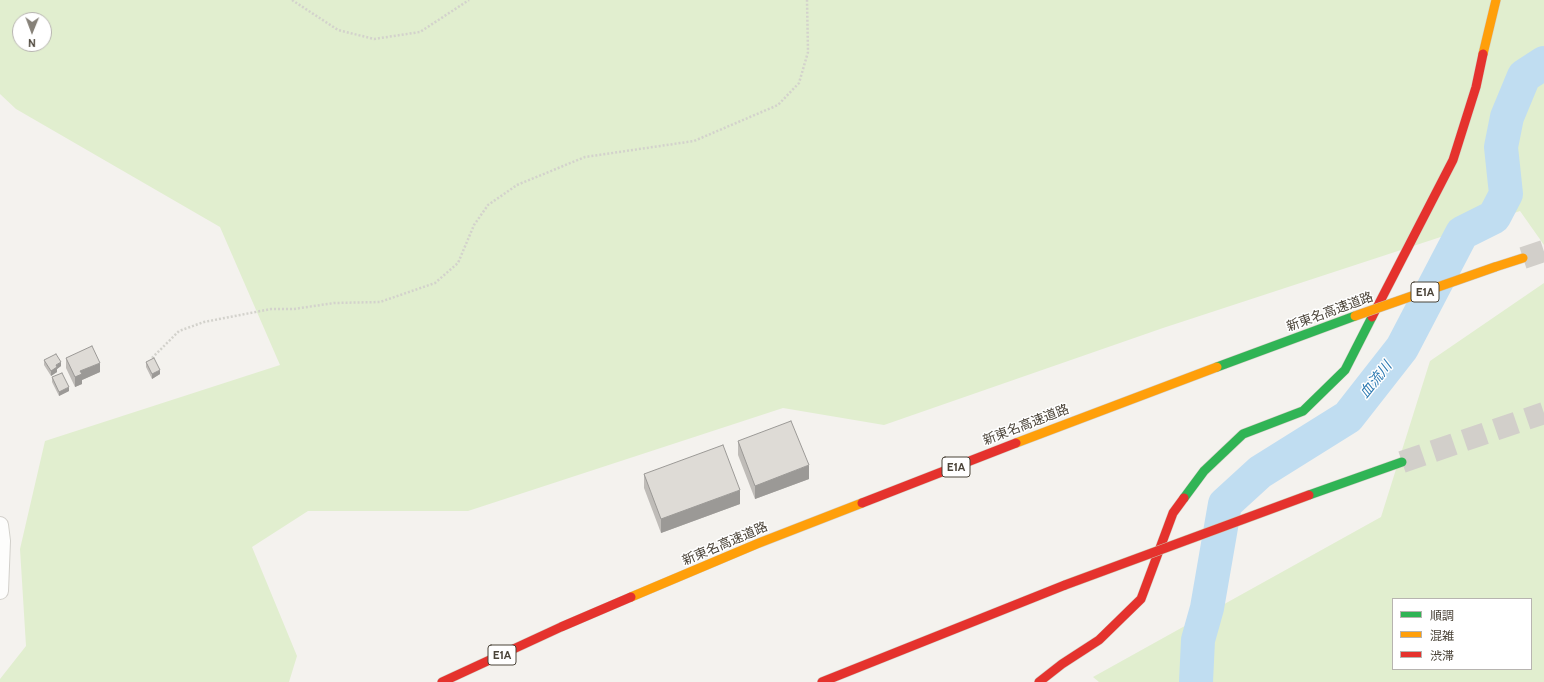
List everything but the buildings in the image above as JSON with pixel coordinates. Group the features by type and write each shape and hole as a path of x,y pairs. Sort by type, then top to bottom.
{"main road":[{"path":"1039,682 1062,664 1098,640 1141,599 1173,513 1204,472 1243,434 1303,411 1346,370 1453,160 1476,87 1496,0"},
{"name":"新東名高速道路","path":"442,682 561,627 759,543 1099,411 1355,316 1523,258"},
{"path":"822,682 1065,585 1402,462"}],"street":[{"path":"0,525 2,541 0,591"}],"path":[{"path":"292,0 338,30 374,39 420,32 469,0"},
{"path":"152,358 179,331 204,322 271,309 294,309 334,303 380,302 435,283 458,263 474,225 488,205 517,185 585,157 694,141 778,105 799,83 808,52 807,0"}],"green space":[{"path":"0,0 1544,0 1544,245 1520,211 1163,328 884,425 783,408 468,511 308,511 252,547 297,656 289,682 0,682 0,679 26,646 20,549 45,441 280,365 220,227 16,109 0,94"},
{"path":"1544,283 1544,682 1099,682 1093,677 1381,517 1430,361"}],"waterway":[{"name":"血流川","path":"1196,682 1198,640 1207,608 1225,504 1260,472 1348,417 1402,348 1462,233 1494,217 1506,194 1501,147 1507,117 1524,76 1544,63"}],"tunnel":[{"path":"1523,258 1544,251"},
{"path":"1402,462 1544,413"}],"traffic: fast":[{"path":"1217,367 1355,316"},
{"path":"1184,498 1204,471 1243,434 1303,411 1345,370 1372,317"},
{"path":"1309,495 1402,462"}],"traffic: slow":[{"path":"1483,54 1496,0"},
{"path":"1495,267 1523,258"},
{"path":"1355,316 1495,267"},
{"path":"1016,443 1217,367"},
{"path":"631,597 759,543 862,503"}],"traffic: jam":[{"path":"1372,317 1453,160 1476,87 1483,54"},
{"path":"862,503 1016,443"},
{"path":"1065,585 1309,495"},
{"path":"1039,682 1062,664 1099,640 1141,599 1173,513 1184,498"},
{"path":"822,682 1065,585"},
{"path":"442,682 561,627 631,597"}]}
